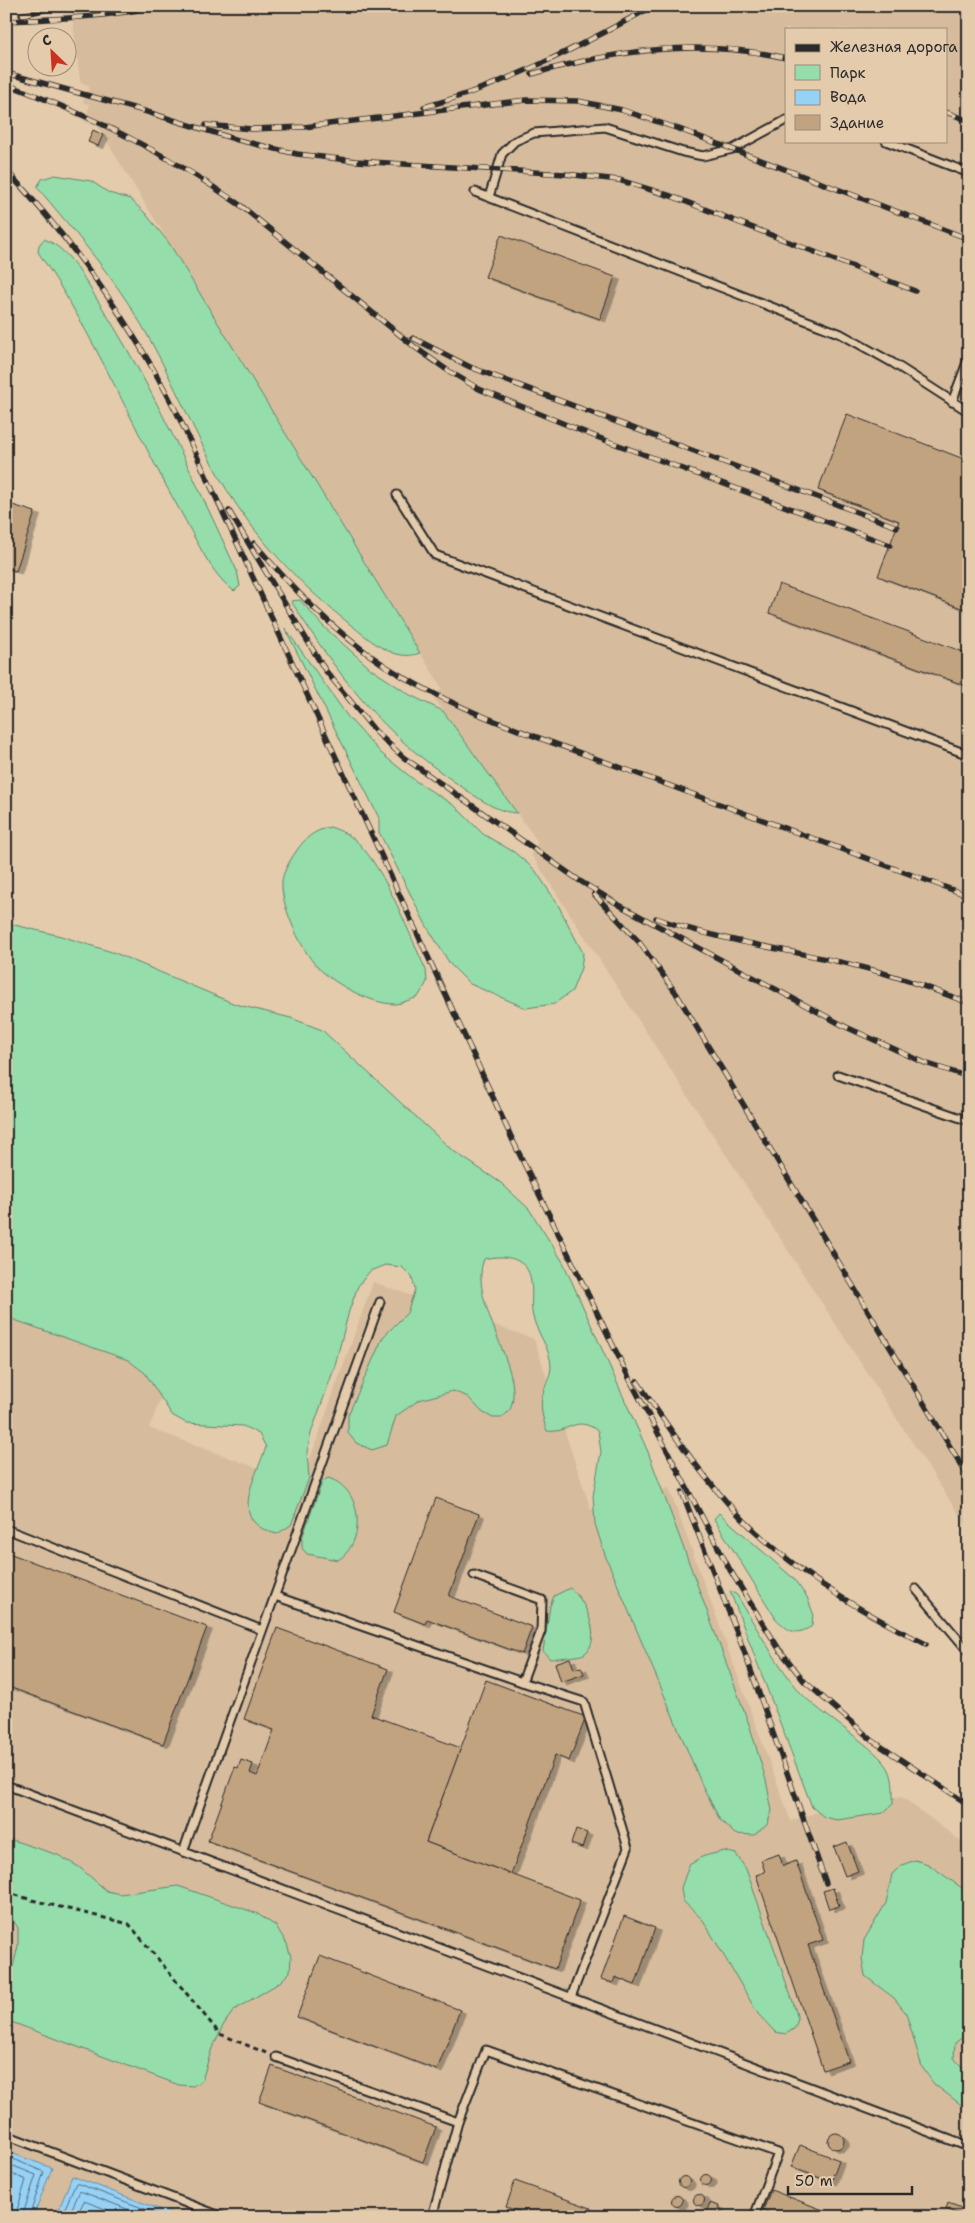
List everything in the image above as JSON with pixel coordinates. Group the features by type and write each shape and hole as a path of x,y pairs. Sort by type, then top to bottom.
{"lane":[{"path":"489,197 502,154 515,141 534,133 605,127 703,156 733,150 785,121"},
{"path":"889,142 969,173"},
{"path":"475,192 841,334 969,412"},
{"path":"952,402 969,357"},
{"path":"397,495 435,555 969,755"},
{"path":"838,1075 969,1121"},
{"path":"183,1852 380,1302"},
{"path":"6,1529 262,1630"},
{"path":"474,1575 542,1600 541,1630 522,1682"},
{"path":"916,1589 969,1652"},
{"path":"275,1596 584,1702 628,1848 571,1997"},
{"path":"6,1785 969,2147"},
{"path":"432,2217 458,2122 486,2050 778,2153 754,2217"},
{"path":"276,2057 458,2122"},
{"path":"6,2135 223,2217"}],"path":[{"path":"6,1892 129,1924 220,2034 276,2057"}],"shaded area":[{"path":"125,6 969,6 969,1530 531,854 538,842 434,698 442,688 98,127 84,121 90,105 83,102 90,87 80,81 78,28 74,28 72,13"},
{"path":"373,1282 534,1339 591,1510 669,1488 791,1821 865,1796 902,1797 969,1847 969,2217 6,2217 6,1317 170,1375 149,1428 301,1484"}],"green space":[{"path":"55,175 91,181 109,193 130,199 145,213 169,243 420,653 401,655 383,648 366,637 332,610 296,577 248,521 221,480 154,346 128,303 96,258 37,187 42,179"},
{"path":"44,239 61,250 76,266 118,334 155,400 237,571 240,586 234,591 218,576 205,556 78,316 38,252 39,245"},
{"path":"300,600 323,626 371,669 410,695 443,711 517,813 501,810 486,803 431,765 385,724 364,703 327,656 291,601"},
{"path":"285,628 348,717 382,754 417,782 455,806 483,834 514,852 535,870 557,903 583,953 581,968 572,991 554,1004 526,1008 470,984 450,964 426,925 379,832 379,818"},
{"path":"330,827 347,834 359,843 381,874 426,970 427,982 418,997 396,1004 375,1001 363,996 329,977 313,962 302,945 287,912 282,881 291,859 306,839 314,833"},
{"path":"6,923 61,936 115,953 235,1004 291,1018 322,1030 452,1150 501,1183 529,1209 563,1262 648,1452 750,1727 766,1780 772,1811 767,1825 754,1835 735,1834 720,1820 702,1785 605,1555 595,1524 593,1496 601,1452 598,1431 590,1426 578,1424 561,1430 547,1431 541,1403 551,1368 549,1354 533,1317 532,1286 526,1267 521,1262 507,1257 484,1259 481,1276 483,1295 510,1374 513,1391 511,1407 508,1411 501,1418 493,1418 482,1412 468,1397 453,1391 419,1400 396,1416 387,1445 372,1450 356,1443 348,1433 348,1415 383,1337 407,1313 415,1289 412,1277 402,1267 385,1265 370,1271 358,1286 349,1311 334,1369 311,1433 307,1452 309,1478 291,1525 277,1534 261,1528 252,1520 248,1509 252,1485 266,1447 259,1434 243,1426 186,1423 172,1415 145,1373 128,1360 6,1317"},
{"path":"328,1478 340,1484 348,1492 357,1516 357,1529 354,1541 347,1552 338,1560 307,1554 302,1548 302,1538 322,1482"},
{"path":"719,1513 793,1578 807,1597 813,1613 812,1626 797,1632 785,1627 776,1619 714,1519"},
{"path":"570,1588 581,1601 590,1620 592,1639 590,1648 584,1654 550,1659 543,1651 550,1606 554,1596"},
{"path":"730,1591 737,1595 775,1657 800,1692 821,1711 874,1752 889,1770 892,1782 893,1804 883,1813 837,1820 824,1817 812,1807"},
{"path":"6,1838 58,1855 79,1867 107,1891 120,1894 178,1886 256,1913 276,1926 287,1944 291,1957 290,1972 279,1983 234,2010 224,2024 212,2048 202,2080 193,2086 179,2085 6,2020 6,1978 12,1971 18,1946 18,1928 6,1909"},
{"path":"724,1851 736,1854 746,1869 793,2002 798,2019 795,2028 786,2034 775,2032 758,2014 703,1920 683,1901 681,1888 689,1865 704,1856"},
{"path":"915,1860 928,1864 969,1893 969,2032 955,2043 954,2058 962,2067 969,2068 969,2108 964,2107 934,2084 922,2067 906,2013 894,1998 865,1976 862,1958 864,1940 886,1903 892,1874 902,1865"}],"water":[{"path":"6,2151 52,2168 33,2217 6,2217"},
{"path":"72,2176 180,2217 56,2217"}],"building":[{"path":"93,130 103,135 98,146 88,142"},
{"path":"501,235 615,277 600,319 485,277"},
{"path":"847,414 969,461 969,611 878,576 899,521 818,490"},
{"path":"6,503 35,512 16,571 6,568"},
{"path":"779,584 969,654 969,687 769,613"},
{"path":"436,1498 479,1514 449,1596 532,1627 522,1654 427,1619 425,1624 394,1612"},
{"path":"6,1552 207,1627 163,1744 6,1686"},
{"path":"277,1628 388,1669 371,1715 461,1748 426,1842 580,1900 555,1969 208,1841 235,1767 238,1768 241,1760 253,1764 250,1773 257,1776 274,1730 244,1719"},
{"path":"570,1658 574,1669 581,1667 584,1674 561,1682 555,1663"},
{"path":"486,1680 586,1717 569,1761 555,1755 511,1874 426,1842"},
{"path":"576,1829 587,1833 582,1848 571,1844"},
{"path":"847,1842 858,1871 845,1876 834,1847"},
{"path":"779,1854 783,1866 796,1861 823,1940 808,1945 849,2061 823,2070 756,1875 765,1872 761,1860"},
{"path":"833,1888 839,1906 829,1909 823,1891"},
{"path":"624,1916 655,1928 635,1985 615,1977 613,1983 601,1979"},
{"path":"320,1956 460,2010 437,2070 297,2017"},
{"path":"272,2066 436,2127 423,2162 259,2102"},
{"path":"836,2133 842,2135 844,2141 842,2147 836,2149 830,2147 828,2141 830,2135"},
{"path":"800,2145 839,2160 831,2182 791,2167"},
{"path":"704,2175 708,2175 711,2180 710,2184 704,2185 701,2182 701,2178"},
{"path":"682,2177 686,2177 689,2182 688,2186 682,2187 679,2184 679,2180"},
{"path":"515,2181 591,2208 588,2217 534,2217 506,2207"},
{"path":"771,2190 823,2210 821,2217 781,2217 763,2210"},
{"path":"697,2195 701,2195 704,2200 703,2204 697,2205 694,2202 694,2198"},
{"path":"675,2196 679,2196 682,2201 681,2205 675,2206 672,2203 672,2199"},
{"path":"710,2203 719,2206 715,2217 704,2217"},
{"path":"948,2203 967,2210 965,2216 946,2209"}],"railway":[{"path":"21,15 62,6"},
{"path":"6,21 102,15 159,6"},
{"path":"424,107 484,88 541,64 653,6"},
{"path":"532,74 596,59 658,49 721,49 785,58"},
{"path":"6,73 144,111 238,140 297,154 356,161 565,174 619,180 671,196 915,291"},
{"path":"6,84 69,109 127,137 211,186 240,205 416,348 447,370 479,389 594,436 890,545"},
{"path":"206,125 252,129 304,127 526,100 578,101 622,110 679,129 969,239"},
{"path":"948,113 969,121"},
{"path":"6,170 55,227 100,286 141,347 177,413 514,1143 629,1378 730,1570 779,1649 804,1681 873,1741 969,1805"},
{"path":"413,338 470,367 897,527"},
{"path":"229,511 325,670 375,731 403,757 580,881 621,906 846,1027 925,1063 969,1077"},
{"path":"254,543 299,593 331,624 384,665 440,697 530,735 969,896"},
{"path":"594,894 639,942 676,993 969,1478"},
{"path":"656,918 706,933 871,970 969,1003"},
{"path":"637,1381 681,1445 713,1486 747,1524 784,1557 822,1585 883,1622 926,1644"},
{"path":"682,1492 744,1651 826,1883"}]}
